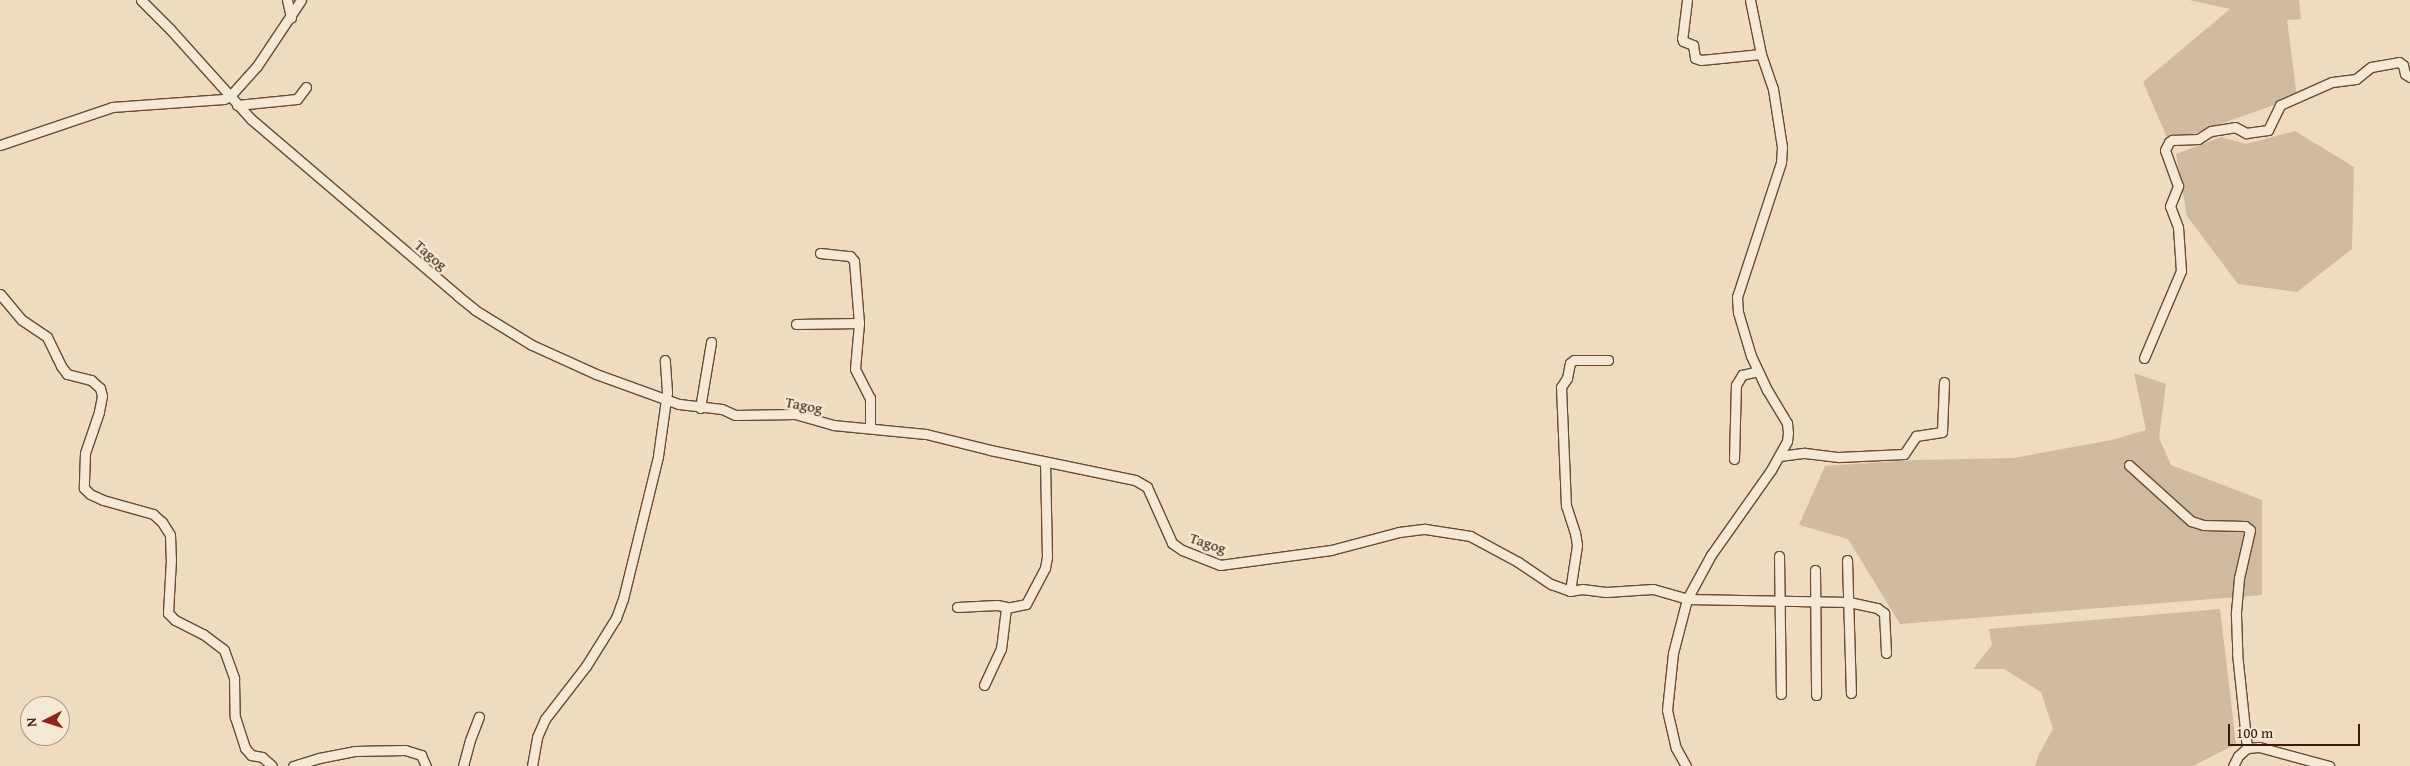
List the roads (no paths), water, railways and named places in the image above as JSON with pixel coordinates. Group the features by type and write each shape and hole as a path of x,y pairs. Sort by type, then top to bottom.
{"street":[{"name":"Tagog","path":"141,0 170,29 237,105 306,167 475,310 532,346 564,361 666,400 700,408 722,409 735,415 795,414 833,425 926,434 1045,462 1130,478 1147,487 1172,543 1182,550 1220,565 1331,550 1399,532 1425,529 1470,536 1518,562 1551,584 1570,591"},
{"path":"287,0 291,18"},
{"path":"0,145 112,107 216,101 230,96 257,66 275,36 291,18 302,0"},
{"path":"1686,0 1682,38 1683,41 1693,45 1695,58 1702,60 1762,54"},
{"path":"1686,766 1676,748 1667,710 1673,653 1687,599 1711,555 1779,456 1787,441 1787,423 1758,371 1741,331 1737,297 1781,162 1781,133 1773,89 1762,54 1750,0"},
{"path":"2144,358 2181,271 2178,227 2170,206 2178,186 2165,150 2169,142 2172,140 2198,138 2208,132 2235,127 2246,133 2268,130 2280,105 2328,84 2356,78 2371,67 2399,62 2403,65 2405,74 2410,77"},
{"path":"237,105 297,98 306,88"},
{"path":"820,254 853,258 859,323 855,369 870,398 870,428"},
{"path":"0,294 22,320 47,337 67,374 91,380 100,388 102,396 99,412 86,453 84,488 90,494 103,500 153,514 162,522 170,535 171,559 168,613 175,620 204,634 224,650 234,678 235,717 245,748 251,755 262,757 272,766"},
{"path":"796,324 859,323"},
{"path":"700,408 711,342"},
{"path":"532,766 537,737 545,719 586,666 616,618 623,599 658,456 666,400 665,360"},
{"path":"1608,360 1574,360 1570,362 1567,378 1561,386 1566,506 1577,545 1570,591 1582,589 1606,592 1653,589 1687,599 1816,603 1849,602 1877,608 1884,613 1886,653"},
{"path":"1734,459 1736,385 1742,375 1758,371"},
{"path":"1779,456 1805,453 1839,457 1904,454 1916,436 1942,432 1944,382"},
{"path":"957,607 997,605 1007,607 1026,604 1045,568 1047,557 1045,462"},
{"path":"2129,465 2191,521 2203,525 2245,526 2250,530 2239,578 2236,615 2237,653 2247,748"},
{"path":"1779,556 1781,694"},
{"path":"1847,560 1851,693"},
{"path":"1815,570 1816,695"},
{"path":"984,685 1001,649 1007,607"},
{"path":"463,766 479,717"},
{"path":"2233,766 2238,756 2247,748 2259,747 2281,751 2329,766"},
{"path":"293,766 319,758 354,751 405,750 422,755 426,766"}]}
